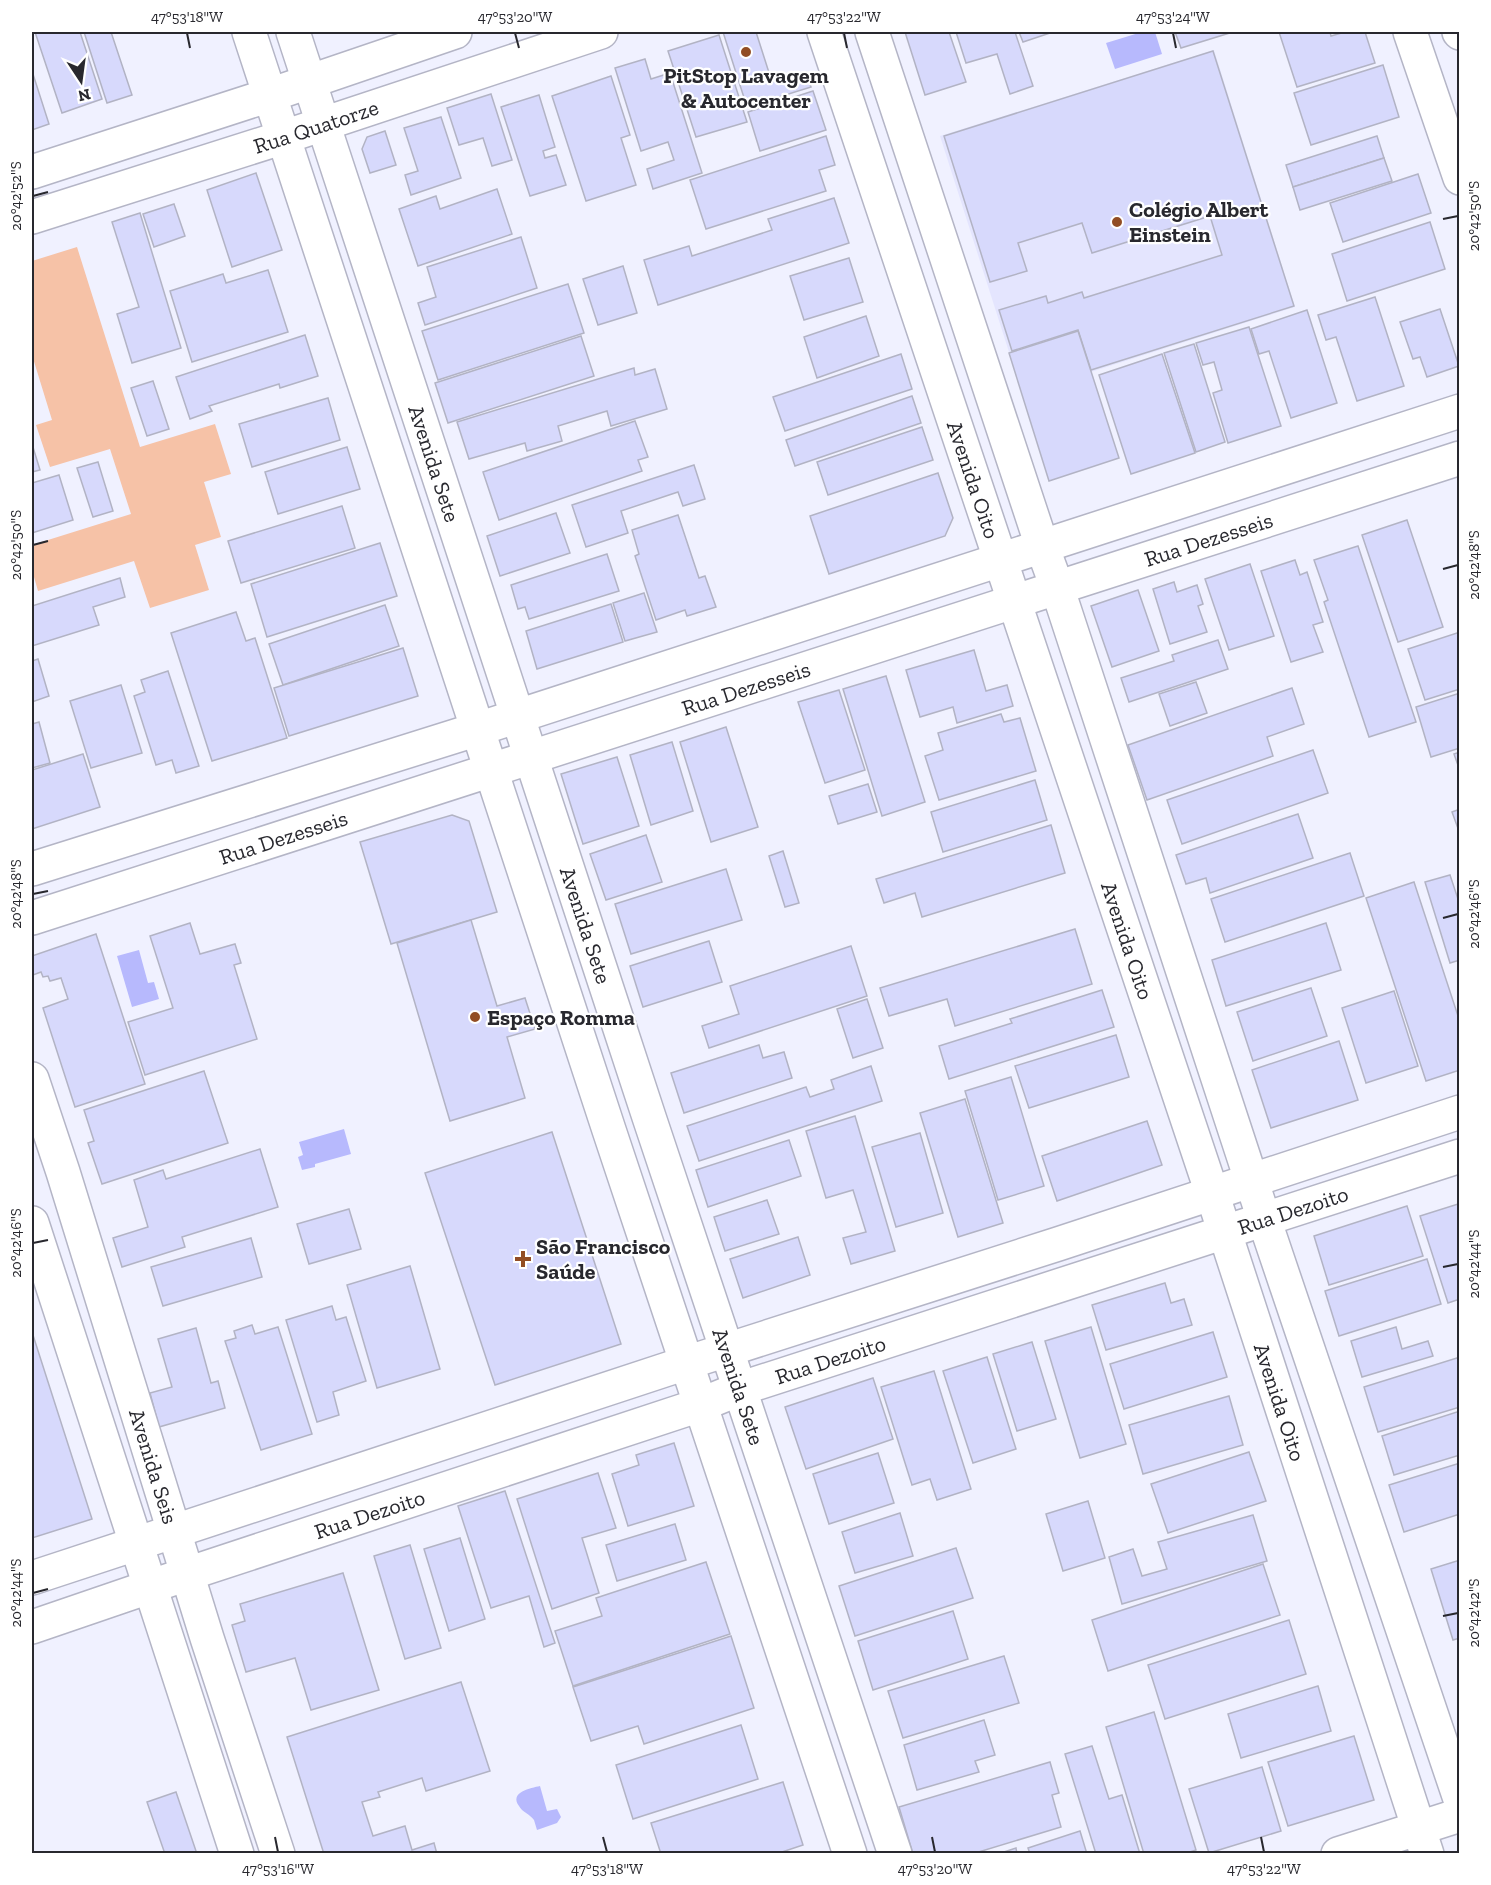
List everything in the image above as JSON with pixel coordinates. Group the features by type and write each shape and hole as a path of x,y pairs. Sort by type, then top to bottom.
{"street":[{"name":"Avenida Sete","path":"249,32 686,1363 850,1854"},
{"name":"Avenida Sete","path":"293,32 726,1350 895,1854"},
{"name":"Rua Quatorze","path":"32,172 455,32"},
{"name":"Rua Quatorze","path":"32,217 284,137 601,32"},
{"name":"Avenida Oito","path":"824,32 1212,1193 1423,1840"},
{"name":"Avenida Oito","path":"872,32 1264,1219 1460,1799"},
{"path":"1410,32 1460,178"},
{"name":"Rua Dezesseis","path":"32,869 477,729 1460,411"},
{"name":"Rua Dezesseis","path":"32,918 1460,458"},
{"name":"Avenida Seis","path":"32,1079 187,1574 278,1854"},
{"name":"Rua Dezoito","path":"32,1578 1460,1112"},
{"name":"Rua Dezoito","path":"32,1627 700,1405 739,1389 1460,1156"},
{"name":"Avenida Seis","path":"32,1223 237,1854"},
{"path":"1338,1854 1423,1840 1460,1815"}],"shaded area":[{"name":"Colégio Albert Einstein","path":"1214,50 1295,307 1091,372 1078,331 1009,352 940,136"},
{"path":"77,247 140,447 215,424 231,474 204,482 221,537 195,545 209,590 150,608 134,561 38,591 32,570 32,545 131,514 110,449 50,467 36,425 52,420 32,355 32,261"}],"water":[{"path":"1142,32 1155,32 1162,54 1115,69 1106,43"},
{"path":"139,950 148,983 154,982 159,999 132,1007 117,956"},
{"path":"344,1129 351,1154 302,1170 298,1157 303,1155 299,1142"},
{"path":"540,1786 547,1811 557,1809 561,1817 557,1823 537,1830 534,1820 519,1806 517,1797 522,1792"}],"building":[{"path":"35,32 80,32 102,99 62,113"},
{"path":"84,32 111,32 132,95 107,103"},
{"name":"PitStop Lavagem & Autocenter","path":"723,32 756,32 772,82 806,72 811,87 747,107"},
{"path":"905,32 949,32 966,82 925,95"},
{"path":"956,32 1015,32 1033,86 1010,94 997,54 966,63"},
{"path":"1019,32 1053,32 1023,42"},
{"path":"1175,32 1233,32 1181,48"},
{"path":"1279,32 1330,32 1331,36 1345,32 1365,32 1375,63 1297,87"},
{"path":"719,35 747,122 696,137 668,51"},
{"name":"Colégio Albert Einstein","path":"1213,51 1294,306 1091,370 1078,330 1012,351 999,310 1046,296 1048,303 1082,292 1084,298 1222,255 1210,216 1092,253 1082,223 1018,243 1027,271 990,282 944,136"},
{"path":"645,59 651,79 670,73 702,173 653,189 647,169 674,160 668,142 641,151 615,68"},
{"path":"1383,65 1399,117 1311,145 1294,93"},
{"path":"32,71 49,124 32,130"},
{"path":"611,76 630,135 621,138 636,185 586,201 552,96"},
{"path":"813,91 826,130 760,151 748,112"},
{"path":"491,94 512,160 492,166 483,138 459,145 447,108"},
{"path":"539,95 555,147 543,151 545,158 556,155 566,185 530,196 501,107"},
{"path":"441,117 461,178 411,195 405,175 418,171 404,128"},
{"path":"385,131 396,165 370,173 362,149 367,137"},
{"path":"826,136 835,165 819,170 826,191 706,229 690,180"},
{"path":"1377,136 1384,158 1293,187 1286,165"},
{"path":"1384,158 1392,181 1300,210 1293,187"},
{"path":"256,173 282,250 232,267 207,190"},
{"path":"1418,174 1431,213 1343,242 1330,203"},
{"path":"497,189 512,234 418,266 399,209 436,196 440,209"},
{"path":"834,198 849,243 658,305 644,260 689,246 692,256 772,230 768,219"},
{"path":"174,204 185,236 154,247 143,214"},
{"path":"140,213 181,348 132,363 117,314 139,307 112,222"},
{"path":"1430,222 1445,269 1347,301 1332,254"},
{"path":"521,237 537,288 425,325 418,303 436,297 427,267"},
{"path":"849,258 863,302 804,320 790,276"},
{"path":"623,266 637,313 598,325 583,279"},
{"path":"268,270 288,332 192,362 170,291 223,274 226,283"},
{"path":"568,284 584,333 438,380 422,331"},
{"path":"1375,297 1404,386 1357,401 1336,337 1326,340 1318,315"},
{"path":"1440,309 1459,366 1427,377 1420,357 1413,359 1400,322"},
{"path":"1307,310 1337,403 1291,418 1269,351 1259,354 1251,329"},
{"path":"866,316 879,356 817,378 804,337"},
{"path":"1249,327 1281,426 1228,443 1213,393 1222,390 1214,362 1203,365 1196,343"},
{"path":"1078,331 1119,458 1049,481 1009,353"},
{"path":"305,335 318,376 280,388 279,384 209,406 212,411 190,419 176,377"},
{"path":"581,336 594,376 448,423 435,383"},
{"path":"1194,344 1225,442 1196,452 1164,353"},
{"path":"901,354 912,389 785,431 773,397"},
{"path":"1162,354 1195,453 1131,474 1099,375"},
{"path":"634,368 635,375 655,369 667,409 611,426 607,411 558,426 562,441 527,451 525,443 469,459 457,422"},
{"path":"153,381 169,429 147,436 131,388"},
{"path":"912,396 921,423 795,466 786,440"},
{"path":"328,398 340,440 252,467 239,424"},
{"path":"635,421 648,457 638,460 642,471 499,520 483,472"},
{"path":"922,427 933,460 828,495 817,462"},
{"path":"32,444 40,470 32,472"},
{"path":"347,447 360,489 278,514 265,472"},
{"path":"98,462 113,511 93,517 77,468"},
{"path":"694,465 705,499 683,506 678,492 621,511 628,533 586,547 572,505"},
{"path":"938,473 953,518 945,536 829,574 810,516"},
{"path":"59,475 73,520 32,533 32,483"},
{"path":"342,506 355,548 241,583 228,541"},
{"path":"556,513 570,553 500,576 487,536"},
{"path":"678,515 699,578 705,576 716,607 687,616 685,610 656,620 635,556 639,554 632,530"},
{"path":"1407,520 1443,627 1398,642 1362,535"},
{"path":"380,543 397,596 267,637 251,584"},
{"path":"1358,546 1416,722 1369,737 1324,602 1328,600 1314,560"},
{"path":"607,554 619,591 529,619 525,607 518,609 511,585"},
{"path":"1295,560 1300,575 1307,572 1323,622 1313,625 1323,652 1291,662 1261,571"},
{"path":"1250,564 1274,636 1229,650 1205,579"},
{"path":"120,578 125,597 93,607 99,625 32,646 32,606"},
{"path":"1174,582 1177,592 1197,585 1203,604 1198,606 1207,632 1170,644 1153,589"},
{"path":"1138,590 1159,651 1112,667 1091,606"},
{"path":"644,593 657,632 625,641 613,603"},
{"path":"611,604 623,642 537,669 526,631"},
{"path":"385,605 399,646 283,685 269,644"},
{"path":"236,612 246,641 255,638 287,738 212,761 171,633"},
{"path":"1460,632 1460,689 1425,700 1408,649"},
{"path":"1218,640 1228,669 1129,702 1121,678 1174,661 1172,655"},
{"path":"403,648 418,696 289,736 274,688"},
{"path":"974,650 986,691 1007,685 1013,706 957,723 953,707 920,717 906,670"},
{"path":"38,659 49,696 32,702 32,661"},
{"path":"168,671 199,766 176,773 172,760 156,765 134,696 145,692 141,680"},
{"path":"886,676 925,802 882,816 843,689"},
{"path":"1196,682 1207,713 1170,726 1159,694"},
{"path":"121,685 142,753 91,768 70,701"},
{"path":"1292,688 1304,724 1267,737 1273,756 1147,800 1128,745"},
{"path":"839,690 865,770 825,783 798,702"},
{"path":"1460,693 1460,748 1431,757 1416,707"},
{"path":"1001,714 1004,722 1020,718 1036,771 939,800 925,756 943,750 938,733"},
{"path":"39,722 50,763 32,768 32,724"},
{"path":"726,727 758,827 711,842 680,742"},
{"path":"672,742 693,811 651,825 630,755"},
{"path":"1313,750 1328,793 1182,844 1167,800"},
{"path":"1460,752 1460,771 1454,754"},
{"path":"83,754 100,807 32,829 32,770"},
{"path":"617,757 639,826 583,844 561,774"},
{"path":"1035,780 1047,820 943,852 931,812"},
{"path":"868,784 877,812 838,824 829,796"},
{"path":"1460,809 1460,834 1452,812"},
{"path":"1298,814 1313,858 1210,893 1206,878 1186,884 1176,855"},
{"path":"452,815 469,821 497,912 391,944 360,842"},
{"path":"1051,825 1065,873 922,917 915,893 884,903 876,879"},
{"path":"646,835 662,882 606,900 590,854"},
{"path":"783,851 799,903 785,907 769,856"},
{"path":"1350,853 1364,896 1225,942 1211,899"},
{"path":"726,869 742,920 631,954 615,904"},
{"path":"1450,875 1460,905 1460,960 1450,963 1425,882"},
{"path":"1414,882 1460,1022 1460,1070 1426,1081 1366,898"},
{"name":"Espaço Romma","path":"471,920 497,1006 525,998 535,1029 507,1037 525,1098 450,1121 397,943"},
{"path":"190,923 200,954 235,944 241,963 234,965 257,1039 145,1075 128,1022 173,1008 150,936"},
{"path":"1326,923 1341,970 1226,1006 1212,960"},
{"path":"1075,929 1092,984 955,1026 947,999 889,1016 880,988"},
{"path":"96,934 145,1084 75,1107 43,1008 68,999 61,978 50,981 48,976 43,977 41,972 33,975 32,956"},
{"path":"709,941 722,982 643,1007 630,966"},
{"path":"851,946 867,996 709,1048 702,1026 739,1014 730,986"},
{"path":"1311,988 1327,1036 1253,1061 1237,1012"},
{"path":"1102,990 1114,1027 949,1079 939,1046 1012,1023 1010,1019"},
{"path":"1394,991 1418,1066 1366,1083 1342,1008"},
{"path":"867,999 883,1048 853,1058 837,1009"},
{"path":"1116,1035 1129,1077 1029,1108 1015,1066"},
{"path":"1339,1041 1358,1100 1271,1128 1252,1070"},
{"path":"759,1045 763,1058 784,1052 792,1078 684,1113 671,1073"},
{"path":"871,1066 882,1101 699,1161 687,1126 806,1087 810,1097 834,1089 831,1080"},
{"path":"204,1071 228,1143 102,1184 88,1143 94,1141 84,1110"},
{"path":"1011,1077 1044,1186 998,1200 965,1091"},
{"path":"965,1099 1003,1223 958,1237 920,1113"},
{"path":"855,1116 895,1251 851,1264 843,1238 866,1232 853,1190 826,1198 806,1131"},
{"path":"1147,1121 1162,1165 1057,1201 1042,1156"},
{"name":"São Francisco Saúde","path":"552,1132 621,1344 495,1385 425,1173"},
{"path":"920,1133 943,1213 896,1227 872,1147"},
{"path":"789,1140 801,1176 708,1207 696,1170"},
{"path":"260,1149 278,1207 182,1237 185,1247 122,1267 113,1238 148,1227 134,1180 163,1170 166,1179"},
{"path":"767,1200 779,1234 725,1251 714,1217"},
{"path":"1458,1204 1460,1299 1448,1303 1420,1216"},
{"path":"1407,1206 1423,1256 1329,1285 1314,1236"},
{"path":"349,1209 361,1249 309,1264 297,1224"},
{"path":"798,1237 810,1275 743,1298 730,1259"},
{"path":"251,1238 262,1277 163,1306 151,1267"},
{"path":"1427,1259 1441,1304 1339,1336 1325,1291"},
{"path":"410,1266 440,1369 377,1388 347,1285"},
{"path":"1165,1283 1171,1303 1184,1299 1192,1325 1106,1350 1092,1305"},
{"path":"332,1306 336,1320 346,1317 366,1381 333,1392 339,1415 317,1422 286,1320"},
{"path":"252,1325 255,1334 278,1327 312,1434 261,1450 225,1341 236,1338 234,1331"},
{"path":"1091,1327 1126,1444 1080,1458 1045,1341"},
{"path":"1396,1327 1402,1349 1428,1341 1433,1356 1362,1377 1351,1341"},
{"path":"196,1328 211,1383 218,1381 225,1408 159,1427 150,1393 172,1387 158,1339"},
{"path":"32,1332 92,1519 32,1538"},
{"path":"1213,1332 1227,1377 1124,1409 1110,1364"},
{"path":"1032,1342 1056,1419 1017,1431 993,1354"},
{"path":"987,1357 1016,1449 973,1463 943,1371"},
{"path":"1460,1357 1460,1407 1378,1432 1364,1387"},
{"path":"934,1371 971,1489 937,1500 930,1479 912,1485 881,1387"},
{"path":"873,1378 893,1439 806,1469 785,1407"},
{"path":"1229,1396 1243,1445 1143,1474 1129,1425"},
{"path":"1460,1411 1460,1455 1394,1475 1382,1436"},
{"path":"674,1443 694,1506 628,1526 612,1474 639,1465 636,1455"},
{"path":"1249,1452 1266,1501 1168,1533 1151,1484"},
{"path":"878,1453 894,1503 829,1524 813,1474"},
{"path":"1460,1463 1460,1514 1404,1532 1389,1485"},
{"path":"598,1473 616,1528 582,1538 599,1593 552,1609 517,1499"},
{"path":"505,1491 555,1643 544,1647 529,1596 491,1608 458,1506"},
{"path":"1088,1501 1105,1558 1063,1571 1046,1514"},
{"path":"900,1513 913,1556 855,1573 842,1532"},
{"path":"1253,1515 1267,1561 1122,1604 1109,1557 1133,1549 1142,1576 1167,1569 1158,1542"},
{"path":"675,1524 686,1560 617,1581 606,1545"},
{"path":"460,1538 485,1619 449,1631 424,1549"},
{"path":"410,1545 441,1648 405,1659 374,1556"},
{"path":"956,1548 973,1598 855,1636 839,1586"},
{"path":"1460,1560 1460,1638 1453,1640 1431,1569"},
{"path":"706,1562 730,1634 573,1686 555,1631 602,1616 596,1598"},
{"path":"1263,1564 1280,1615 1108,1671 1092,1620"},
{"path":"343,1573 379,1690 311,1710 295,1658 246,1672 232,1625 245,1621 240,1604"},
{"path":"953,1611 968,1659 873,1690 858,1641"},
{"path":"1289,1620 1306,1674 1165,1719 1148,1665"},
{"path":"731,1636 754,1708 644,1744 638,1726 591,1741 573,1687"},
{"path":"1004,1656 1019,1703 903,1738 888,1691"},
{"path":"461,1682 490,1771 426,1791 422,1778 378,1792 380,1797 362,1802 373,1836 405,1826 412,1850 434,1843 437,1854 324,1854 287,1737"},
{"path":"1318,1686 1331,1731 1241,1758 1228,1714"},
{"path":"1154,1712 1196,1850 1184,1854 1144,1854 1106,1727"},
{"path":"984,1720 995,1755 975,1761 979,1772 917,1790 904,1745"},
{"path":"741,1725 758,1779 633,1819 616,1765"},
{"path":"1354,1736 1374,1800 1288,1826 1268,1762"},
{"path":"1092,1746 1109,1799 1122,1795 1140,1854 1096,1854 1065,1754"},
{"path":"1050,1762 1059,1793 1052,1795 1061,1827 972,1854 913,1854 899,1807"},
{"path":"1262,1767 1281,1831 1209,1853 1189,1789"},
{"path":"783,1782 803,1845 776,1854 661,1854 651,1823"},
{"path":"176,1792 197,1854 165,1854 147,1802"},
{"path":"1080,1831 1087,1854 1030,1854 1028,1848"},
{"path":"1016,1848 1017,1854 998,1854"}],"place":[{"name":"PitStop Lavagem & Autocenter","path":"746,52"},
{"name":"Colégio Albert Einstein","path":"1117,222"},
{"name":"Espaço Romma","path":"475,1017"},
{"name":"São Francisco Saúde","path":"523,1259"}]}
